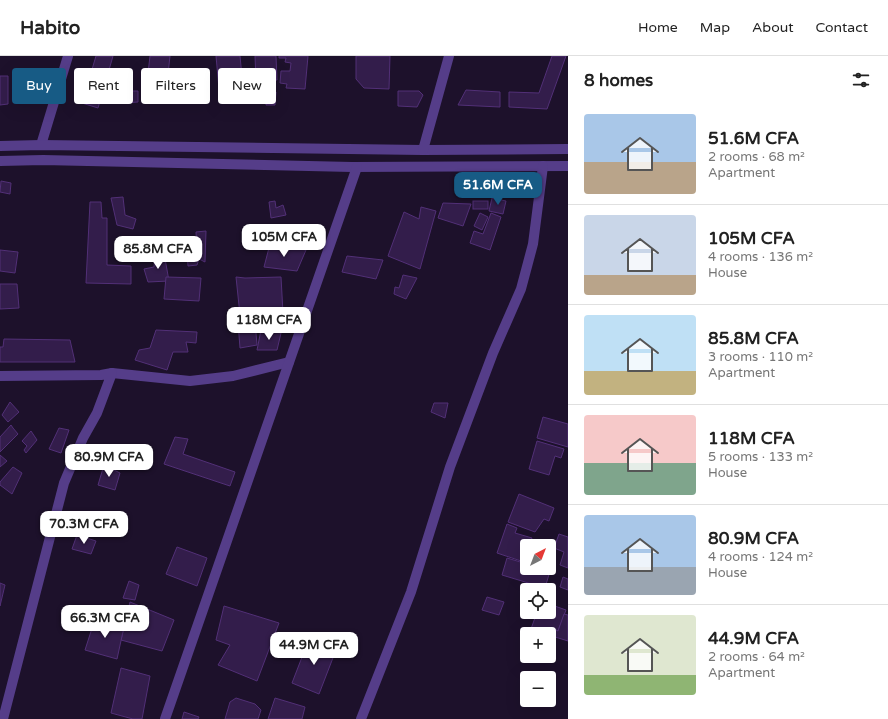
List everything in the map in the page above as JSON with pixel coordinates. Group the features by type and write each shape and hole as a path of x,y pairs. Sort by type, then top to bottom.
{"street":[{"path":"41,145 68,56"},
{"path":"423,150 449,56"},
{"path":"0,146 41,145 423,150 568,149"},
{"path":"0,161 43,160 357,167 568,166"},
{"path":"361,719 411,592 450,468 482,381 521,289 532,244 543,166"},
{"path":"165,719 357,167"},
{"path":"0,376 101,375 112,373 190,381 233,376 289,362"},
{"path":"3,719 64,483 83,438 97,413 112,373"}],"building":[{"path":"96,56 113,56 110,68 92,68"},
{"path":"150,56 170,56 169,68 149,68"},
{"path":"216,56 240,56 241,68 218,68 218,78"},
{"path":"255,56 276,56 277,80 276,68 255,68"},
{"path":"279,56 308,56 305,89 286,88 287,84 280,83 281,71 290,71 291,63 285,62 286,58 279,58"},
{"path":"356,56 390,56 389,89 364,88 356,79"},
{"path":"552,56 566,56 547,109 509,107 509,92 539,93"},
{"path":"0,76 8,76 8,104 0,105"},
{"path":"466,90 500,92 500,107 458,105"},
{"path":"133,91 138,91 138,102 133,102"},
{"path":"398,91 419,91 423,95 417,107 398,106"},
{"path":"85,104 99,104 98,108"},
{"path":"1,181 11,183 10,194 0,192"},
{"path":"123,197 125,215 136,219 133,229 117,225 111,198"},
{"path":"492,198 506,201 503,214 489,211"},
{"path":"275,201 276,208 283,205 286,215 271,218 269,202"},
{"path":"473,201 488,201 488,209 473,209"},
{"path":"90,202 101,202 102,218 107,218 107,265 131,266 131,284 86,283"},
{"path":"443,203 471,204 463,226 438,218"},
{"path":"421,207 436,211 420,269 388,256 404,212 419,219"},
{"path":"480,213 488,217 482,230 474,226"},
{"path":"491,213 501,217 490,250 470,243 474,231 483,234"},
{"path":"206,231 205,262 199,259 197,265 188,266 187,253 197,252 196,232"},
{"path":"270,244 306,250 297,271 264,267"},
{"path":"0,250 18,252 15,273 0,271"},
{"path":"155,252 164,253 169,281 148,282 144,269 154,267"},
{"path":"347,256 383,260 376,279 342,272"},
{"path":"403,275 417,278 406,299 394,294 395,287 399,288"},
{"path":"166,277 201,278 199,301 164,299"},
{"path":"236,277 281,277 283,313 240,315"},
{"path":"0,284 17,284 19,308 0,309"},
{"path":"254,309 257,345 240,348 237,310"},
{"path":"156,330 197,332 196,343 186,342 188,352 173,352 167,370 135,360 139,350 150,348"},
{"path":"261,330 281,333 277,350 257,350"},
{"path":"4,339 70,340 75,362 0,362 0,347 3,347"},
{"path":"10,402 19,412 8,422 2,415"},
{"path":"434,403 448,403 445,418 431,412"},
{"path":"543,417 568,424 568,447 537,438"},
{"path":"11,425 18,434 0,452 0,437"},
{"path":"59,428 69,430 61,453 49,449"},
{"path":"31,431 37,440 26,453 24,450 27,446 22,441"},
{"path":"175,437 188,439 183,454 235,472 230,486 164,464"},
{"path":"537,441 564,449 561,458 555,456 549,475 529,469"},
{"path":"0,455 7,461 0,467"},
{"path":"104,465 120,473 115,490 98,485"},
{"path":"13,467 22,473 12,494 0,485 0,482"},
{"path":"519,494 554,508 549,521 544,519 535,532 508,522"},
{"path":"507,524 517,528 515,533 532,538 520,539 520,561 497,553"},
{"path":"559,534 568,537 568,568 560,565 564,552 556,549 556,542"},
{"path":"77,535 96,541 91,554 72,549"},
{"path":"177,547 207,558 197,586 166,574"},
{"path":"507,558 520,562 520,575 549,575 546,583 528,583 502,575"},
{"path":"563,577 568,579 568,590 560,587"},
{"path":"129,581 139,585 135,600 123,598"},
{"path":"0,583 5,585 0,606"},
{"path":"487,597 504,602 499,615 482,610"},
{"path":"130,602 174,620 162,651 121,640"},
{"path":"224,606 279,623 257,681 218,665 230,645 216,640"},
{"path":"556,606 566,610 558,631 556,630 556,627 532,627 535,619 556,619"},
{"path":"564,614 568,615 568,641 556,637 556,630 558,631"},
{"path":"95,619 124,627 117,659 85,650"},
{"path":"309,639 336,650 319,694 292,683"},
{"path":"121,668 150,676 142,719 133,719 111,713"},
{"path":"236,698 255,704 261,710 258,719 225,719 230,702"},
{"path":"275,698 305,707 302,719 268,719"},
{"path":"184,712 199,717 198,719 182,719"}]}
